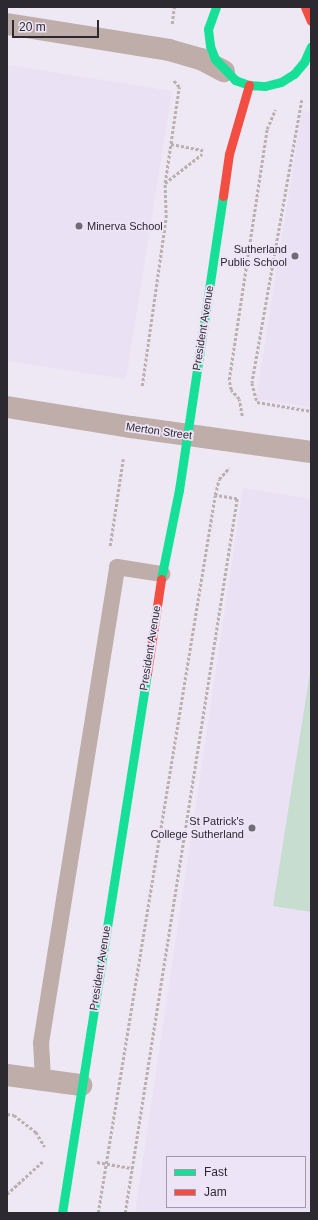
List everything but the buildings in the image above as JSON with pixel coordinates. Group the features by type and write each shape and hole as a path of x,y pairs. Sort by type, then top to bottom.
{"street":[{"path":"216,7 208,29 210,46 215,60 224,71 235,80 249,85 265,86 281,82 294,74 309,57"},
{"path":"7,24 169,50 201,59 224,71"},
{"name":"President Avenue","path":"62,1213 162,574 188,435 229,154 249,85"},
{"name":"Merton Street","path":"7,407 311,452"},
{"path":"7,1075 81,1085"}],"lane":[{"path":"43,1080 41,1042 117,567 162,574"}],"path":[{"path":"142,386 166,218 165,183 179,87 166,72 169,50"},
{"path":"307,98 302,97 252,383 257,402 311,410"},
{"path":"239,400 231,390 229,380 267,129 277,108"},
{"path":"165,183 207,150 171,144"},
{"path":"98,1213 215,496 237,499 125,1213"},
{"path":"7,1114 14,1115 36,1132 50,1155"},
{"path":"50,1155 132,1168"},
{"path":"7,1194 50,1155"}],"shaded area":[{"name":"Minerva School","path":"7,65 172,91 126,379 7,361"},
{"name":"Sutherland Public School","path":"302,111 311,112 311,407 256,399"},
{"name":"St Patrick's College Sutherland","path":"243,488 311,499 311,1213 135,1213"}],"green space":[{"path":"311,666 311,912 273,906"}],"traffic: fast":[{"path":"216,7 208,29 210,46 215,59 235,80 249,85 265,86 281,82 294,74 304,62 311,46"},
{"path":"161,579 179,490 223,196"},
{"path":"62,1213 147,673"}],"traffic: jam":[{"path":"305,7 311,21"},
{"path":"223,196 229,154 249,85"},
{"path":"147,673 161,579"}],"place":[{"name":"Minerva School","path":"79,226"},
{"name":"Sutherland Public School","path":"295,256"},
{"name":"St Patrick's College Sutherland","path":"252,828"}]}
